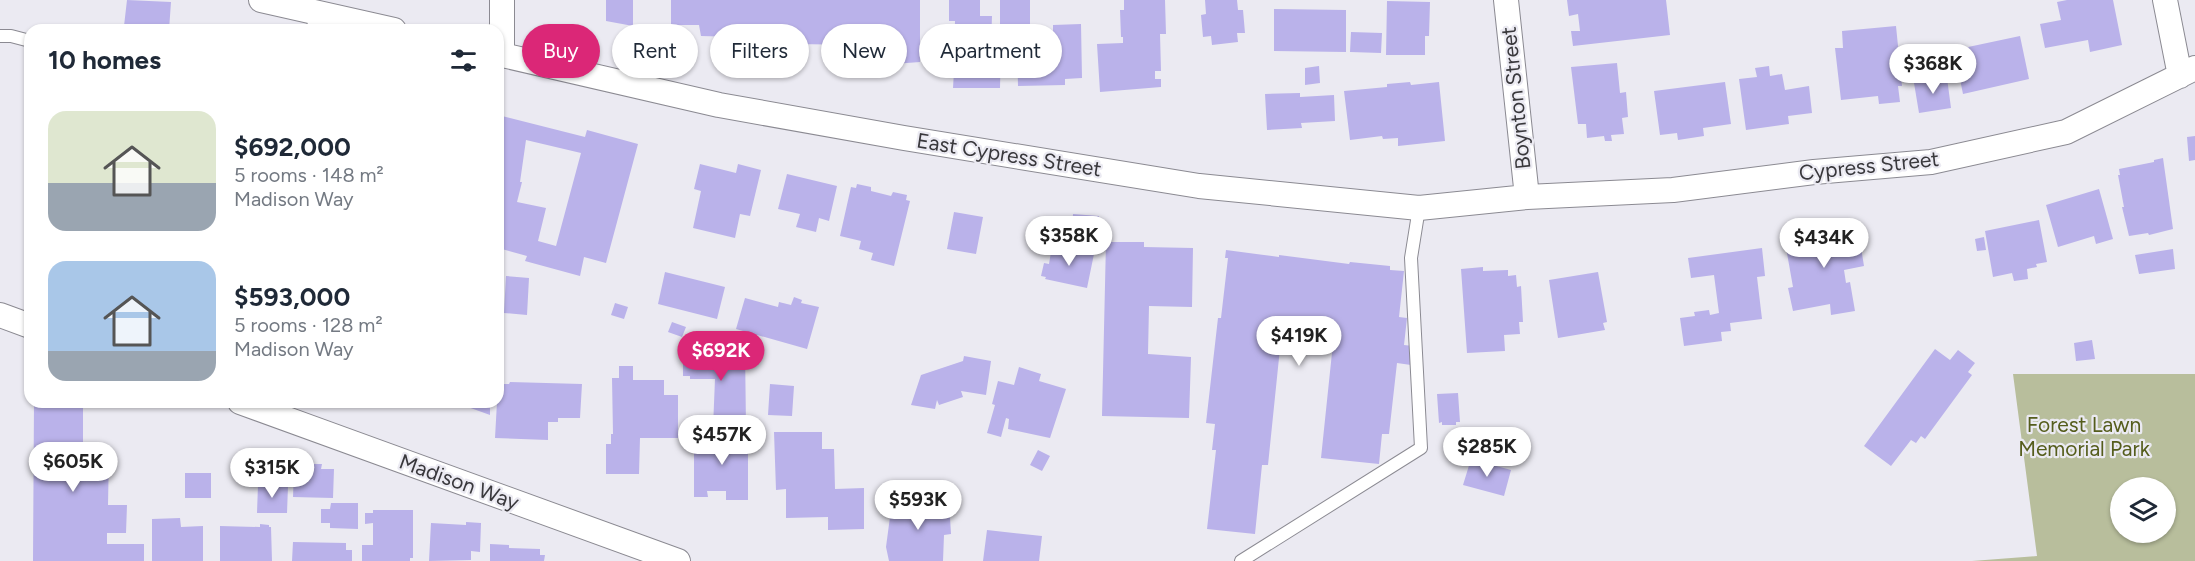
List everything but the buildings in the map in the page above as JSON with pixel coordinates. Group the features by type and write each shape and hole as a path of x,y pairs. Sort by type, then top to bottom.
{"street":[{"path":"261,0 314,21 341,24"},
{"path":"501,24 502,0"},
{"name":"Boynton Street","path":"1506,0 1527,197"},
{"path":"2165,0 2188,72"},
{"name":"East Cypress Street","path":"504,55 719,105 1199,186 1419,208 1527,197"},
{"name":"Cypress Street","path":"1527,197 1673,190 1814,172 1931,162 2066,132 2188,72"},
{"path":"1,319 24,325"},
{"name":"Madison Way","path":"257,408 678,561"}],"lane":[{"path":"0,36 24,39"},
{"path":"1241,561 1421,448 1411,258 1419,208"}],"green space":[{"name":"Forest Lawn Memorial Park","path":"2013,374 2195,374 2195,561 1972,561 2037,556"}]}
